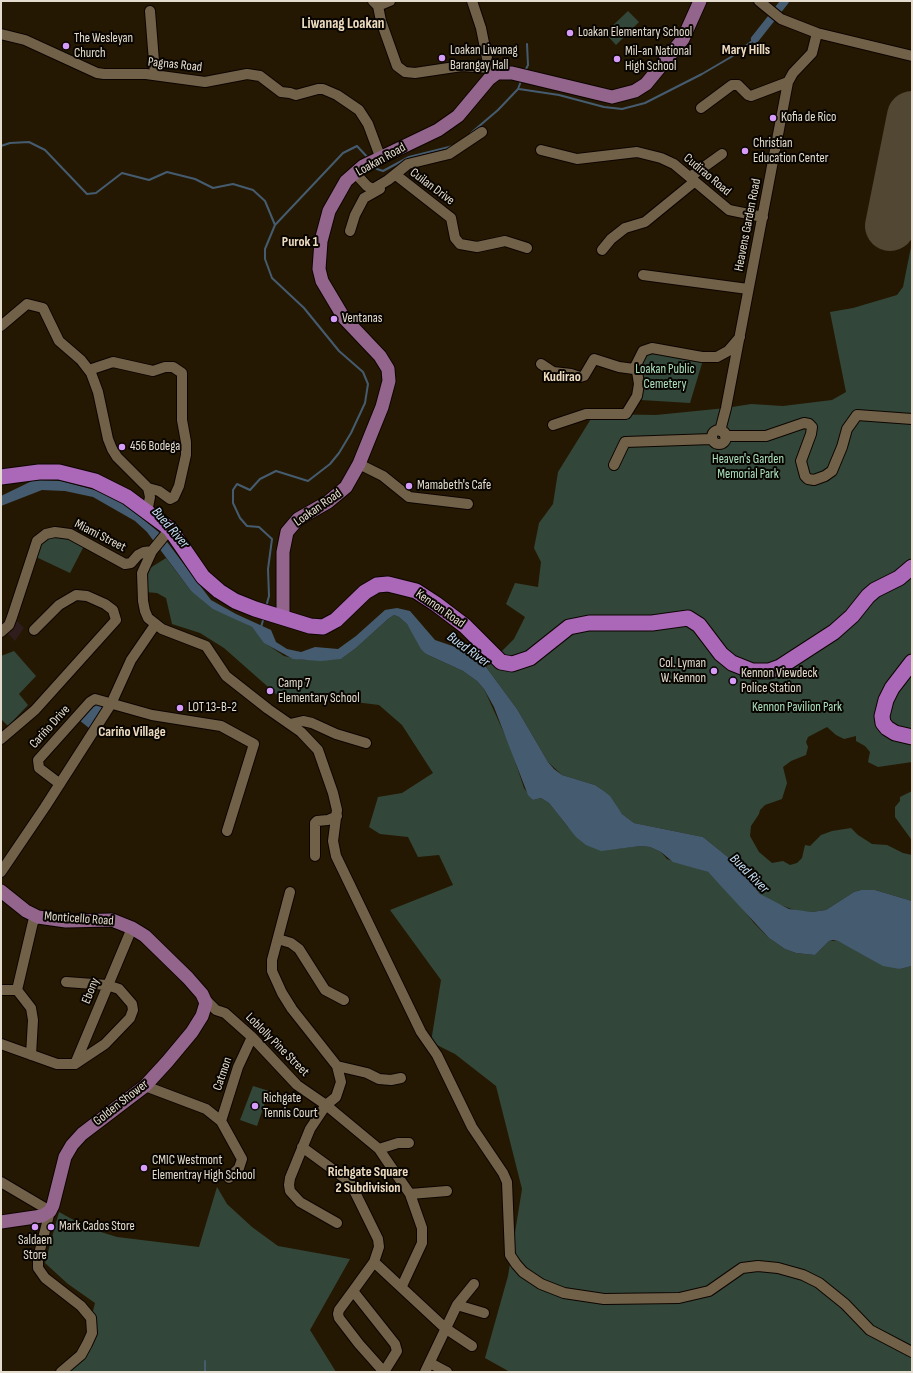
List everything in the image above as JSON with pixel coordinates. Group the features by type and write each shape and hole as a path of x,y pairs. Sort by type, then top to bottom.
{"highway":[{"name":"Kennon Road","path":"1,477 39,472 75,475 111,488 127,497 147,512 168,532 203,577 235,601 255,609 310,626 322,627 336,620 365,592 377,585 388,584 416,591 465,626 501,662 512,664 530,658 569,627 589,623 652,623 688,618 699,625 726,659 742,668 761,672 780,667 834,632 852,616 868,596 875,590 899,578 912,567"},
{"path":"912,662 892,688 886,700 882,716 883,723 887,728 895,733 912,737"}],"main road":[{"path":"491,71 497,73 512,73 612,97 635,91 646,84 683,39 700,1"},
{"name":"Loakan Road","path":"277,616 283,552 287,532 298,519 339,494 346,487 359,464 389,381 388,369 380,356 344,318 322,281 319,269 321,241 329,211 346,181 359,170 438,130 458,116 491,71"},
{"name":"Monticello Road","path":"1,891 26,911 38,917 66,920 112,920 132,928 145,936 188,978 206,1000"},
{"name":"Golden Shower","path":"50,1212 65,1157 72,1145 82,1134 145,1086 192,1032 204,1012 206,1000"},
{"path":"1,1222 42,1216 50,1212"}],"street":[{"path":"390,1 376,4 397,66 405,72 415,73 462,66 491,71 472,1"},
{"path":"759,1 781,19 817,33 912,56"},
{"path":"150,11 155,74"},
{"name":"Heavens Garden Road","path":"723,434 748,290 788,82 793,73 812,53 817,33"},
{"name":"Pagnas Road","path":"1,34 36,44 97,73 126,75 155,74 205,82 236,76 254,75 266,78 282,92 296,95 323,89 337,95 359,110 368,124 380,159"},
{"path":"701,108 732,85 738,85 751,96 788,82"},
{"path":"350,230 364,198 382,187 408,164 449,154 482,132"},
{"name":"Cudirao Road","path":"541,150 577,159 637,152 674,164 729,210 763,217"},
{"path":"602,250 611,239 625,228 645,222 722,154"},
{"path":"359,170 367,186 373,188 392,178"},
{"name":"Cuilan Drive","path":"392,178 451,218 455,238 460,244 477,247 505,241 527,248"},
{"path":"643,275 748,290"},
{"path":"1,326 27,304 40,306 45,311 52,330 59,340 81,360 89,370 98,392 108,440 117,457 148,488 159,491 172,499 179,486 186,455 186,442 182,420 182,373 173,367 165,367 153,371 113,362 89,370"},
{"path":"541,364 553,372 571,374 580,377 584,376 594,360 619,367 634,369 643,351 647,348 702,357 717,357 728,351 740,337"},
{"path":"553,425 586,414 626,414 638,396 639,384 636,366"},
{"path":"614,465 625,442 712,439 714,432 723,434 766,436 804,423 810,424 812,427 811,434 801,461 805,476 808,479 814,480 825,476 832,471 842,447 847,429 857,415 912,419"},
{"path":"359,464 383,476 409,496 468,504"},
{"path":"147,512 150,497 148,488"},
{"name":"Miami Street","path":"1,632 9,625 37,541 46,534 55,532 70,534 125,564 131,563 138,555 154,549"},
{"path":"168,532 154,549 141,579 145,611 155,625 206,646 226,676 302,732 318,750 333,793 337,816 334,848 343,872 421,1032 437,1055 472,1127 503,1173 507,1182 510,1254 523,1272 541,1284 564,1293 604,1299 679,1298 709,1291 742,1268 758,1266 778,1268 803,1275 819,1283 846,1304 870,1330 912,1352"},
{"path":"1,739 35,710 116,620 113,610 105,604 87,596 76,595 59,606 34,630"},
{"path":"1,872 111,704 131,660 155,625"},
{"name":"Cariño Drive","path":"60,784 40,768 38,760 90,702 95,699 111,704"},
{"path":"111,704 152,715 221,726 254,744 227,831"},
{"path":"290,724 304,721 336,734 366,743"},
{"path":"315,856 316,822 328,820 337,816"},
{"path":"290,892 272,960 272,971 277,984 292,1009 337,1066 341,1082 336,1097 326,1105 310,1129 290,1178 290,1191 300,1202 337,1223"},
{"path":"17,990 33,922 38,917"},
{"name":"Ebony","path":"75,1064 132,928"},
{"path":"278,938 291,943 299,949 325,990 344,1000"},
{"path":"1,1044 57,1064 75,1064 105,1044 131,1015 132,1004 122,992 114,986 66,982"},
{"path":"1,990 17,990 28,1002 33,1014 32,1055"},
{"name":"Loblolly Pine Street","path":"206,1000 216,1010 225,1013 252,1037 297,1085 326,1105 379,1149 410,1194 422,1228 422,1243 402,1286"},
{"name":"Catmon","path":"221,1121 238,1067 252,1037"},
{"path":"337,1066 367,1073 379,1079 391,1080 401,1078"},
{"path":"145,1086 206,1109 221,1121 242,1159 239,1168 229,1178"},
{"path":"379,1149 398,1143 409,1143"},
{"path":"302,1147 342,1175 352,1186 378,1239 379,1246 374,1262 339,1310 339,1318 374,1363 384,1372 396,1353 395,1344 353,1291"},
{"path":"1,1182 50,1212 38,1258 38,1268 45,1278 88,1314 92,1323 92,1332 81,1355 61,1372"},
{"path":"410,1194 447,1191"},
{"path":"374,1262 402,1286 445,1328 472,1346"},
{"path":"447,1372 428,1367 457,1305 474,1284"},
{"path":"457,1305 484,1313"}],"shaded area":[{"path":"13,617 24,628 15,641 5,630"}],"green space":[{"path":"628,11 639,22 616,45 605,33"},
{"path":"912,242 912,762 878,767 868,762 870,752 865,746 856,741 856,736 844,739 836,735 827,727 808,737 806,742 808,747 806,755 791,761 783,767 787,783 782,799 765,805 760,810 751,826 750,836 759,852 772,863 783,861 790,865 797,863 802,858 805,845 810,846 821,835 832,831 851,828 858,835 872,844 887,845 903,853 912,855 912,901 875,890 861,890 854,892 826,910 812,912 797,911 767,900 760,894 739,866 703,837 634,823 622,814 601,789 595,785 562,775 548,762 517,709 486,667 514,639 525,617 506,604 515,583 538,587 541,562 534,548 539,523 553,504 558,472 594,414 656,415 751,404 783,406 832,400 846,392 830,312 853,308 897,295 903,287"},
{"name":"Loakan Public Cemetery","path":"650,352 703,360 690,403 641,400 641,363"},
{"path":"64,536 84,546 70,573 34,556 44,537"},
{"path":"166,558 191,591 234,618 252,627 265,643 284,656 303,660 341,659 356,648 388,619 394,615 399,617 407,624 426,654 463,671 477,681 484,689 510,746 524,788 533,800 541,798 549,803 568,827 615,849 641,846 650,847 661,852 667,859 708,872 769,938 785,949 796,953 815,955 829,941 838,941 900,969 912,966 912,1372 510,1372 485,1358 508,1276 522,1189 496,1086 455,1054 431,1042 441,980 390,910 453,885 439,855 418,857 408,837 380,834 369,827 378,797 402,793 433,773 402,725 379,705 307,696 284,701 224,648 200,633 172,624 166,598 157,593 145,592 145,577 147,570"},
{"path":"14,651 36,676 19,694 28,705 8,726 1,719 1,656"},
{"path":"912,791 912,847 911,839 895,817 895,807 900,801 900,797"},
{"name":"Richgate Tennis Court","path":"253,1086 269,1091 257,1126 240,1120"},
{"path":"217,1187 227,1204 252,1227 278,1246 350,1259 310,1330 336,1372 70,1372 86,1339 95,1303 68,1284 45,1263 59,1212 88,1228 117,1237 199,1247"}],"water":[{"path":"34,480 61,481 102,492 122,502 161,534 211,600 236,614 271,630 276,642 287,649 301,652 315,647 338,649 356,636 385,610 397,608 410,611 435,640 467,651 486,667 517,709 548,762 554,769 562,775 595,785 601,789 610,796 622,814 634,823 703,837 739,866 760,894 789,909 812,912 826,910 854,892 861,890 875,890 912,901 912,966 900,969 883,966 838,941 833,940 829,941 815,955 796,953 785,949 769,938 708,872 673,862 661,852 650,847 641,846 601,851 586,845 576,837 549,803 541,798 533,800 528,795 494,707 484,689 477,681 463,671 426,654 421,649 407,624 399,617 394,615 388,619 356,648 341,659 321,661 293,659 264,643 252,627 213,609 191,591 147,532 135,521 93,497 65,491 42,490 1,506 1,496"},
{"path":"94,701 104,709 89,728 79,720"}],"waterway":[{"path":"755,39 785,1"},
{"path":"519,89 559,95 604,107 622,109 645,103 702,74 731,57 755,39"},
{"path":"525,71 528,65 527,44"},
{"path":"471,133 498,110 518,89 521,81"},
{"path":"1,146 10,143 29,142 45,150 87,194 96,193 122,173 149,180 167,172 195,179 213,188 233,184 253,190 265,201 275,225"},
{"path":"266,607 269,596 268,569 272,539 259,527 247,526 240,518 233,503 233,490 237,484 250,490 260,479 276,471 308,481 330,464 339,453 351,433 365,403 368,384 363,372 339,351 304,308 272,278 265,259 265,249 275,225 343,153 357,146 369,159"},
{"path":"374,166 383,171 409,157 453,146"},
{"path":"261,627 264,617"},
{"path":"205,1361 205,1372"}],"runway":[{"path":"890,226 912,116"}],"place":[{"name":"Loakan Elementary School","path":"570,33"},
{"name":"The Wesleyan Church","path":"66,46"},
{"name":"Loakan Liwanag Barangay Hall","path":"442,58"},
{"name":"Mil-an National High School","path":"617,59"},
{"name":"Kofia de Rico","path":"773,118"},
{"name":"Christian Education Center","path":"745,151"},
{"name":"Ventanas","path":"334,319"},
{"name":"456 Bodega","path":"122,447"},
{"name":"Mamabeth's Cafe","path":"409,486"},
{"name":"Col. Lyman W. Kennon","path":"714,671"},
{"name":"Kennon Viewdeck Police Station","path":"733,681"},
{"name":"Camp 7 Elementary School","path":"270,691"},
{"name":"LOT 13-B-2","path":"180,708"},
{"name":"Richgate Tennis Court","path":"255,1106"},
{"name":"CMIC Westmont Elementray High School","path":"144,1168"},
{"name":"Saldaen Store","path":"35,1227"},
{"name":"Mark Cados Store","path":"51,1227"}],"district":[{"name":"Liwanag Loakan","path":"343,24"},
{"name":"Mary Hills","path":"746,50"},
{"name":"Purok 1","path":"300,242"},
{"name":"Kudirao","path":"562,377"},
{"name":"Cariño Village","path":"132,732"},
{"name":"Richgate Square 2 Subdivision","path":"368,1180"}],"park label":[{"name":"Heaven's Garden Memorial Park","path":"748,468"},
{"name":"Kennon Pavilion Park","path":"797,708"}],"water label":[{"name":"Bued River","path":"170,528"},
{"name":"Bued River","path":"468,650"},
{"name":"Bued River","path":"749,874"}]}
